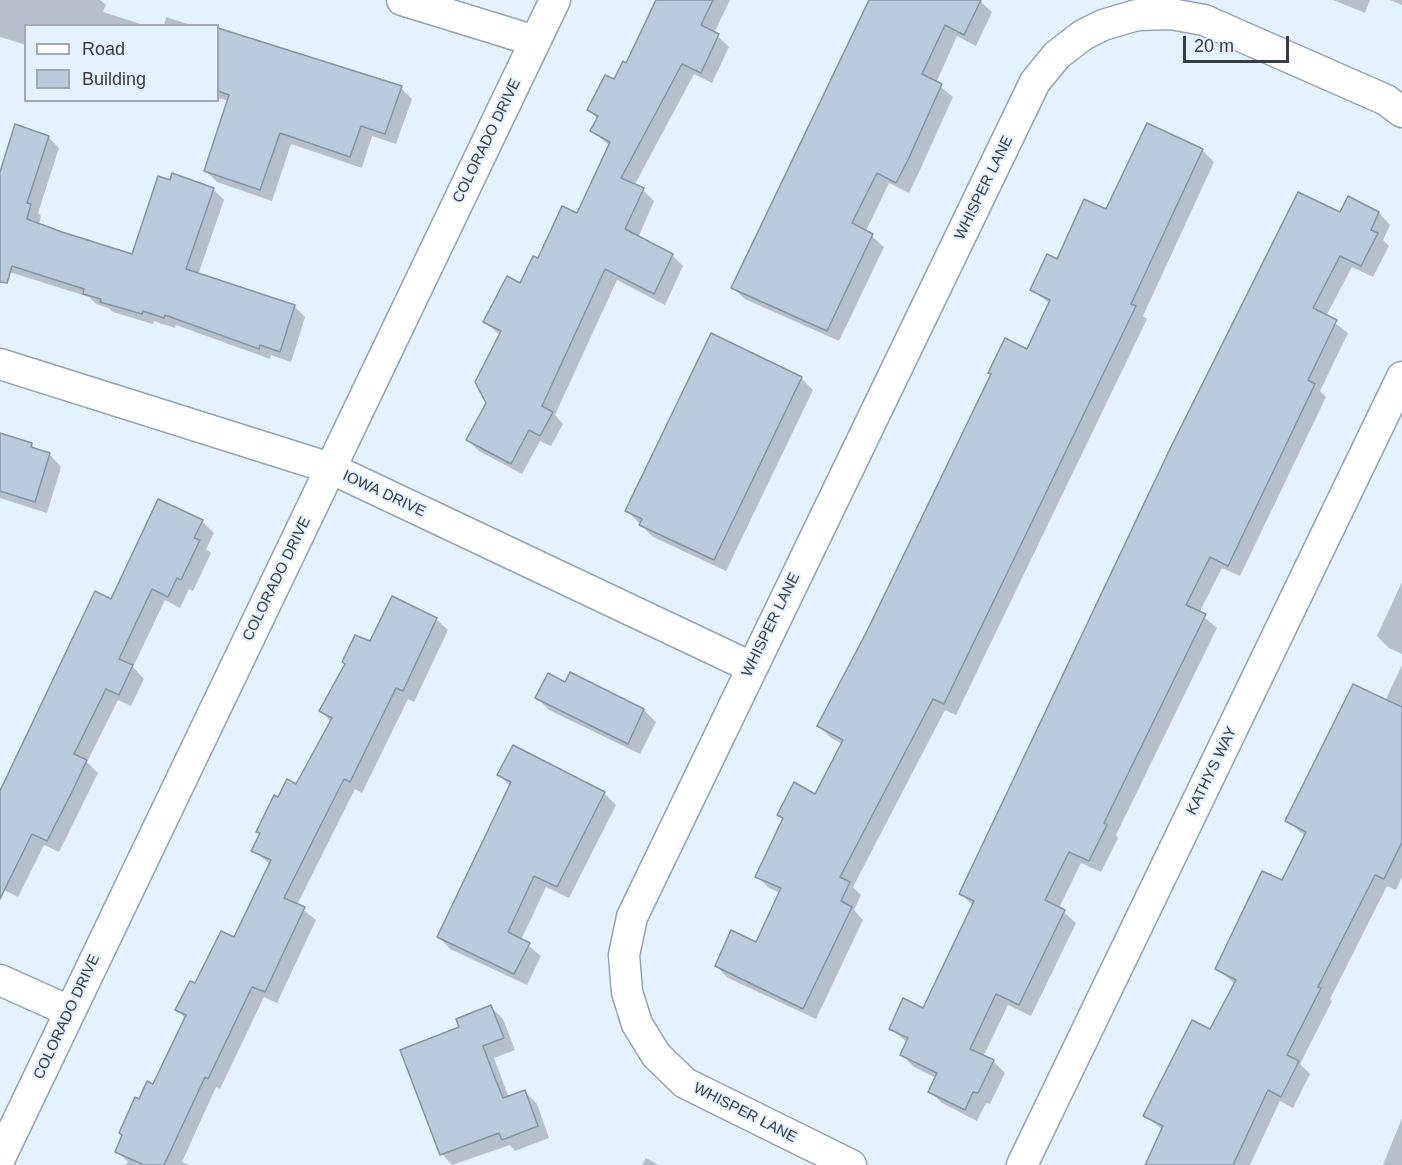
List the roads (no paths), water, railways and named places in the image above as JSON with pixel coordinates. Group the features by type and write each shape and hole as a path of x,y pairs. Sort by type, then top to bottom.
{"street":[{"path":"402,0 535,41"},
{"name":"COLORADO DRIVE","path":"0,1158 555,0"},
{"name":"WHISPER LANE","path":"851,1165 685,1083 656,1055 637,1024 627,992 624,955 632,917 1035,82 1057,55 1083,35 1103,25 1137,15 1171,14 1204,20 1386,100 1402,112"},
{"name":"IOWA DRIVE","path":"0,364 330,468 751,667"},
{"name":"KATHYS WAY","path":"1022,1165 1402,377"},
{"path":"0,980 69,1011"}]}
